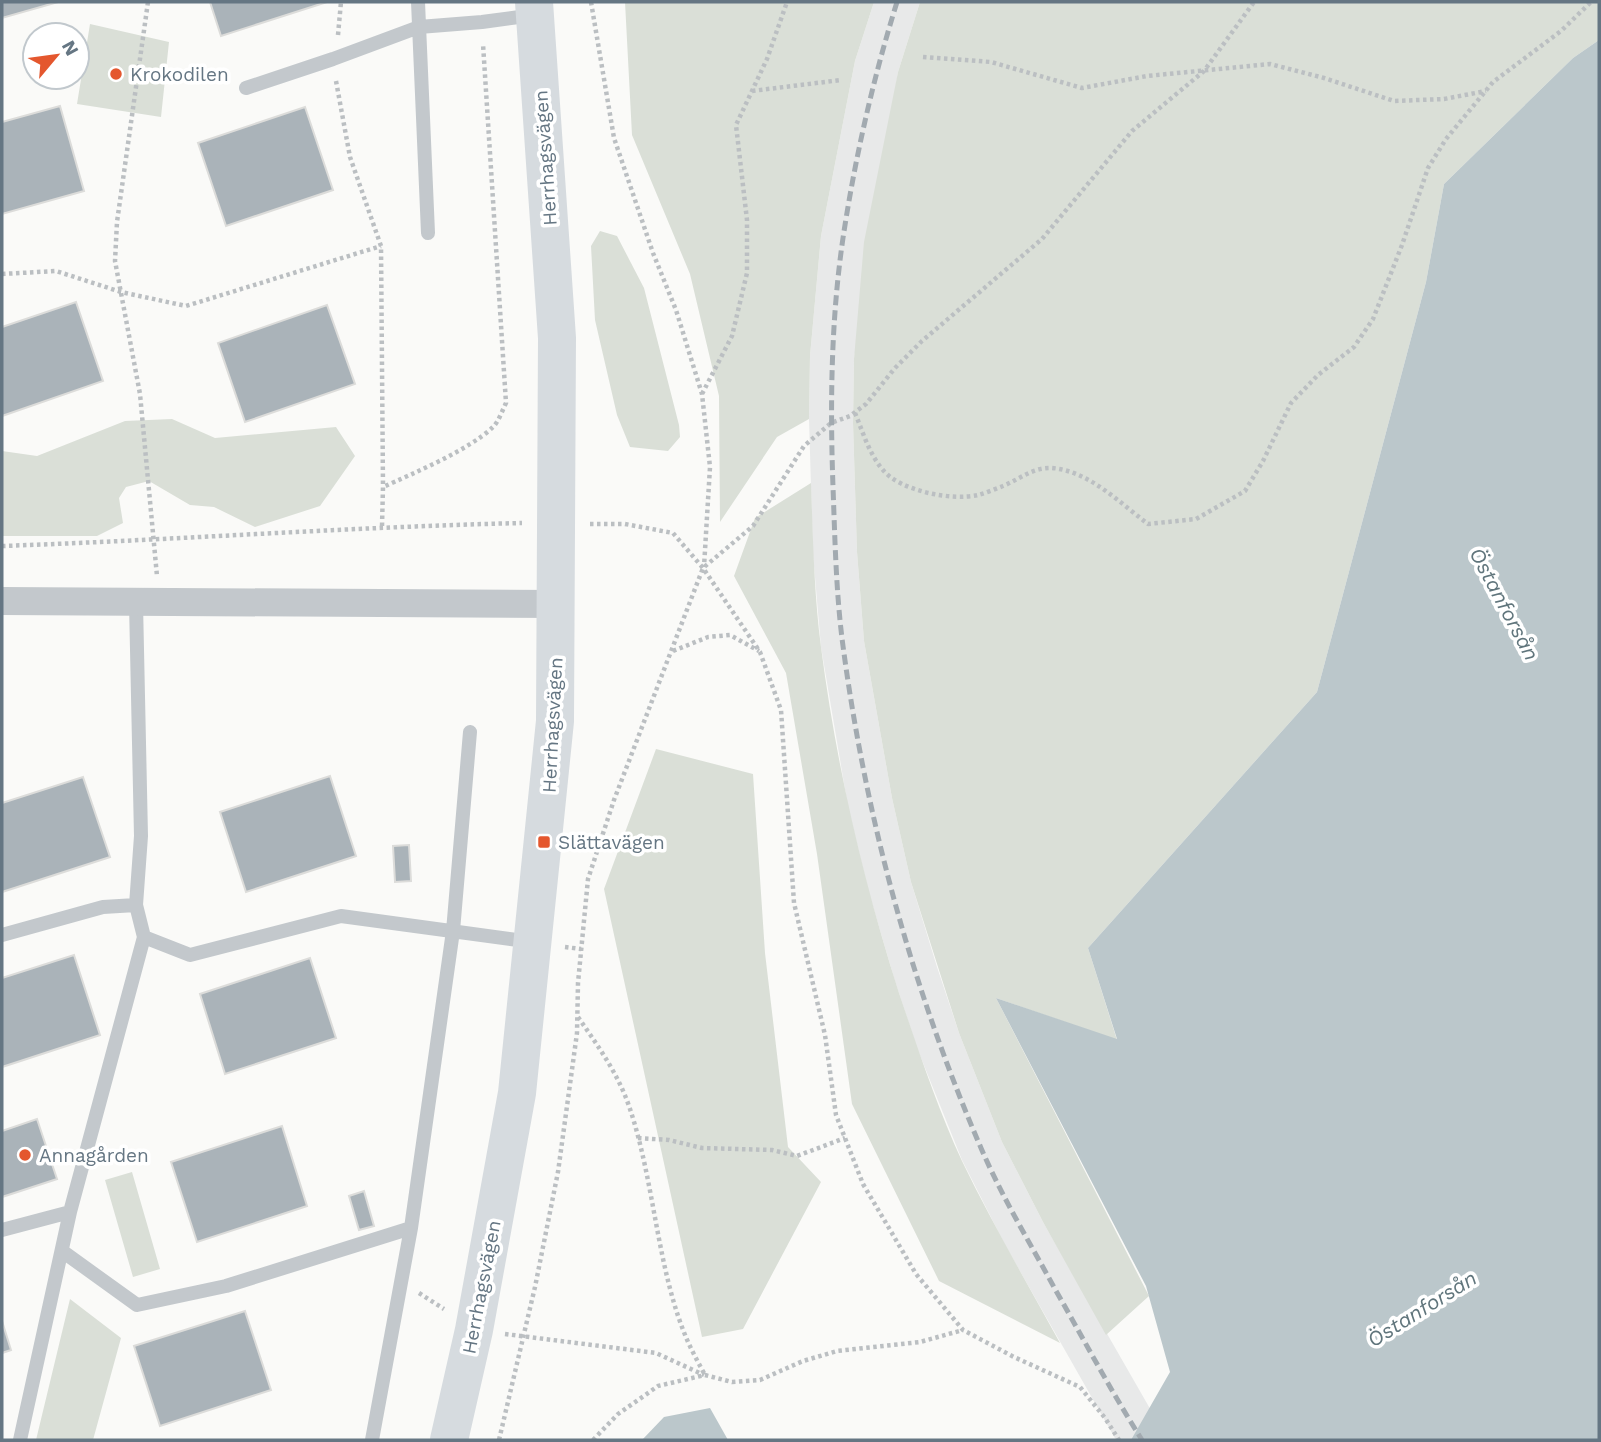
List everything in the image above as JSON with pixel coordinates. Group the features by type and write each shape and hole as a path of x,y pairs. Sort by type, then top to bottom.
{"street":[{"name":"Herrhagsvägen","path":"449,1440 474,1330 517,1093 554,733 556,338 535,9"},
{"path":"2,601 556,604"}],"lane":[{"path":"418,2 428,233"},
{"path":"246,88 419,27 482,22 535,9"},
{"path":"20,1440 70,1212 144,937 136,905 141,835 147,603"},
{"path":"372,1440 411,1228 453,931 470,732"},
{"path":"2,935 103,907 136,905"},
{"path":"144,937 190,955 341,916 533,942"},
{"path":"2,1230 70,1212"},
{"path":"62,1251 137,1305 226,1286 411,1228"}],"path":[{"path":"147,603 155,540 141,394 115,261 117,222 148,2"},
{"path":"341,2 340,23 332,59 350,156 381,247 382,526"},
{"path":"499,1440 558,1172 578,1033 578,984 588,879 614,800 704,568 710,467 702,394 676,310 653,253 614,138 591,2"},
{"path":"702,394 732,336 747,273 747,220 736,125 767,59 787,2"},
{"path":"704,568 753,526 804,446 831,423 855,413 866,404 895,368 922,341 1042,239 1132,131 1204,71 1254,2"},
{"path":"855,413 875,461 885,474 903,485 940,495 977,495 1006,485 1033,470 1050,468 1067,470 1087,479 1148,524 1196,519 1206,514 1245,491 1291,403 1365,334 1402,245 1428,168 1446,139 1493,82 1561,32 1591,2"},
{"path":"383,487 423,469 480,437 496,425 506,403 482,22"},
{"path":"923,57 991,62 1082,88 1147,76 1270,64 1394,101 1444,99 1486,91"},
{"path":"752,91 841,80"},
{"path":"2,274 56,271 121,292 186,306 381,247"},
{"path":"2,547 382,526 522,523"},
{"path":"587,524 625,524 673,533 704,568 760,652 781,710 794,903 825,1035 836,1115 863,1184 916,1274 964,1330 1014,1357 1080,1387 1119,1440"},
{"path":"672,651 708,637 730,635 760,652"},
{"path":"578,1016 611,1065 630,1108 670,1286 687,1341 705,1376"},
{"path":"638,1138 669,1140 702,1149 772,1150 797,1156 845,1138"},
{"path":"402,1281 474,1330 656,1353 705,1376 732,1382 760,1381 803,1361 836,1351 920,1342 964,1330"},
{"path":"593,1440 618,1414 658,1386 705,1376"}],"shaded area":[{"path":"625,2 874,2 855,61 821,236 810,356 809,419 777,437 720,522 719,396 690,274 632,135"},
{"path":"874,2 920,2 898,72 854,359 857,552 864,641 892,798 911,882 937,967 959,1033 1002,1142 1043,1222 1168,1440 1116,1440 1004,1243 962,1160 917,1048 895,981 869,893 848,807 821,647 813,554 810,356 821,236 855,61"},
{"path":"920,2 1599,2 1599,40 1573,58 1444,184 1426,282 1317,692 1088,948 1117,1040 996,998 1149,1296 1106,1335 1002,1142 959,1033 911,882 892,798 864,641 857,552 853,423 854,359 864,242 898,72"},
{"path":"91,24 169,42 161,117 77,104 79,91 91,91"},
{"path":"600,231 617,236 644,288 679,425 680,437 668,451 630,447 617,415 595,320 591,246"},
{"path":"172,419 215,438 336,427 355,456 320,506 255,527 214,507 190,505 149,481 126,487 119,498 123,523 97,536 2,536 2,451 37,456 125,421"},
{"path":"811,483 817,606 834,735 862,865 886,950 921,1057 953,1141 985,1207 1060,1343 939,1281 852,1104 817,854 786,673 734,576 755,518"},
{"path":"656,749 753,774 765,953 788,1147 821,1182 743,1329 702,1337 604,889"},
{"path":"132,1172 160,1269 133,1277 105,1180"},
{"path":"70,1299 121,1338 93,1440 36,1440"}],"water":[{"name":"Östanforsån","path":"1599,40 1599,1440 1131,1440 1170,1372 1146,1286 996,998 1117,1039 1088,948 1317,692 1426,282 1444,184 1573,58"},
{"path":"710,1408 728,1440 642,1440 664,1417"}],"building":[{"path":"2,2 58,2 2,18"},
{"path":"210,2 327,2 221,36"},
{"path":"60,106 84,191 2,214 2,122"},
{"path":"305,107 333,190 226,226 198,143"},
{"path":"76,302 103,381 2,416 2,327"},
{"path":"327,305 355,384 245,422 218,343"},
{"path":"330,776 356,856 246,892 220,812"},
{"path":"83,777 110,857 2,892 2,803"},
{"path":"409,845 411,881 395,882 393,846"},
{"path":"74,955 100,1035 2,1067 2,978"},
{"path":"310,958 336,1038 225,1074 200,994"},
{"name":"Annagården","path":"37,1119 57,1179 2,1197 2,1131"},
{"path":"282,1126 307,1206 197,1242 171,1162"},
{"path":"364,1191 374,1226 359,1230 349,1196"},
{"path":"245,1311 271,1390 160,1426 134,1346"},
{"path":"2,1321 11,1350 2,1353"}],"railway":[{"path":"897,2 873,89 853,178 839,269 832,362 836,567 853,711 895,902 913,964 956,1088 1007,1202 1142,1440"}],"place":[{"name":"Krokodilen","path":"116,74"},
{"name":"Slättavägen","path":"544,842"},
{"name":"Annagården","path":"25,1155"}]}
